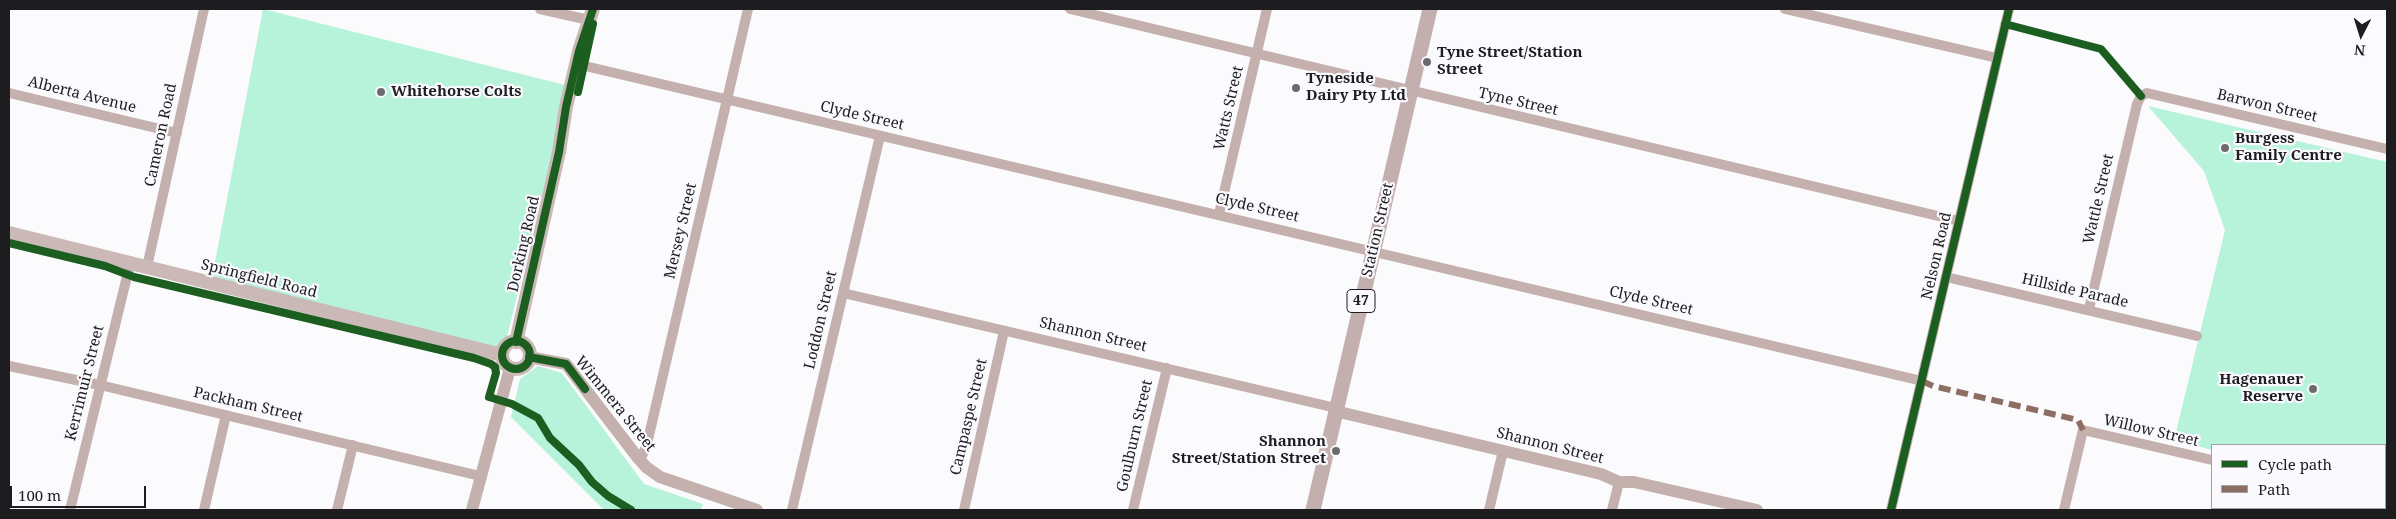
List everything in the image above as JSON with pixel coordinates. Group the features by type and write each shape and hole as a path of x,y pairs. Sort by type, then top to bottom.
{"main road":[{"name":"Station Street","path":"1313,510 1335,409 1430,9"},
{"name":"Dorking Road","path":"570,108 585,66 592,15"},
{"name":"Dorking Road","path":"516,342 570,108 582,37 592,15"},
{"name":"Springfield Road","path":"9,233 502,355"},
{"path":"516,342 527,348 530,357 524,366 515,369 505,364 502,355 507,344 516,342"}],"street":[{"name":"Cameron Road","path":"146,267 204,9"},
{"path":"540,9 592,15"},
{"name":"Mersey Street","path":"638,458 642,456 647,444 748,9"},
{"name":"Tyne Street","path":"1070,9 1959,221"},
{"name":"Watts Street","path":"1219,214 1267,9"},
{"path":"1784,9 1997,58"},
{"name":"Nelson Road","path":"1891,510 2009,9"},
{"name":"Clyde Street","path":"585,66 1373,250 1922,381"},
{"name":"Alberta Avenue","path":"9,93 176,133"},
{"name":"Barwon Street","path":"2141,96 2147,93 2387,149"},
{"name":"Wattle Street","path":"2088,309 2137,104 2141,96"},
{"name":"Loddon Street","path":"792,510 880,136"},
{"name":"Kerrimuir Street","path":"70,510 130,264"},
{"name":"Hillside Parade","path":"1946,276 2197,336"},
{"name":"Shannon Street","path":"843,293 1167,368 1503,452 1602,474 1619,482 1634,482 1757,510"},
{"name":"Campaspe Street","path":"964,510 1004,331"},
{"name":"Wimmera Street","path":"530,357 566,364 638,458 646,467 660,477 757,510"},
{"name":"Packham Street","path":"9,366 100,385 480,476"},
{"path":"472,510 510,368"},
{"name":"Goulburn Street","path":"1133,510 1167,368"},
{"path":"204,510 226,415"},
{"name":"Willow Street","path":"2064,510 2083,430 2211,460"},
{"path":"337,510 353,445"},
{"path":"1489,510 1503,452"},
{"path":"1612,510 1619,482"}],"green space":[{"path":"263,9 569,86 504,349 212,278"},
{"name":"Hagenauer Reserve","path":"2148,106 2387,162 2387,490 2386,444 2211,444 2211,450 2174,440 2225,230 2204,171"},
{"path":"538,366 562,373 644,484 703,504 701,510 604,510 511,417 520,379"}],"marked path":[{"path":"1922,381 1933,386 2078,420 2083,430"}],"cycle path":[{"path":"516,342 559,152 566,107 579,51 593,9"},
{"path":"1891,510 2009,9"},
{"path":"578,92 593,24"},
{"path":"2005,24 2101,49 2141,96"},
{"path":"9,243 105,266 134,277 474,358 491,364 495,367 496,373 489,397 512,404 538,418 550,438 579,465 592,482 608,496 631,510"},
{"path":"516,341 526,345 530,355 526,365 516,369 506,365 502,355 506,345 516,341"},
{"path":"529,357 566,364 585,389"}],"place":[{"name":"Tyne Street/Station Street","path":"1427,62"},
{"name":"Tyneside Dairy Pty Ltd","path":"1296,88"},
{"name":"Whitehorse Colts","path":"381,92"},
{"name":"Burgess Family Centre","path":"2225,148"},
{"name":"Hagenauer Reserve","path":"2313,389"},
{"name":"Shannon Street/Station Street","path":"1336,451"}]}
